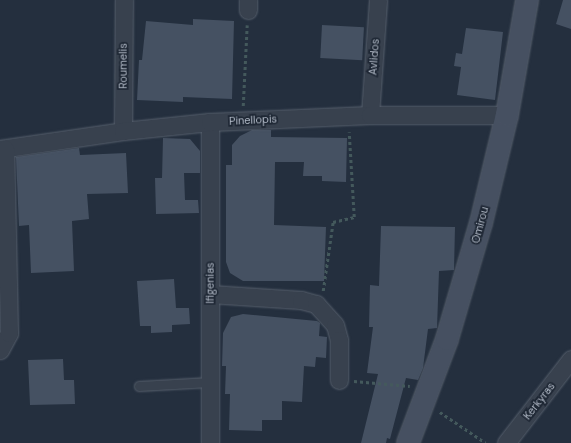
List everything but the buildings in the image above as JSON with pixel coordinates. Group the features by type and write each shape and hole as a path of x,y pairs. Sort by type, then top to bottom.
{"street":[{"name":"Roumelis","path":"123,131 124,0"},
{"name":"Avlidos","path":"370,115 378,0"},
{"name":"Omirou","path":"408,443 447,339 481,223 507,115 527,0"},
{"name":"Pinellopis","path":"3,149 123,131 210,122 370,115 507,115"},
{"name":"Ifigenias","path":"210,122 210,443"},
{"path":"0,350 9,333 3,149"},
{"path":"210,294 301,300 320,308 335,326 339,340 339,380"},
{"name":"Kerkyras","path":"506,443 571,359"}],"lane":[{"path":"139,386 210,382"}],"path":[{"path":"242,121 248,5"},
{"path":"320,308 333,222 354,216 348,116"},
{"path":"339,380 427,395 486,443"}]}
